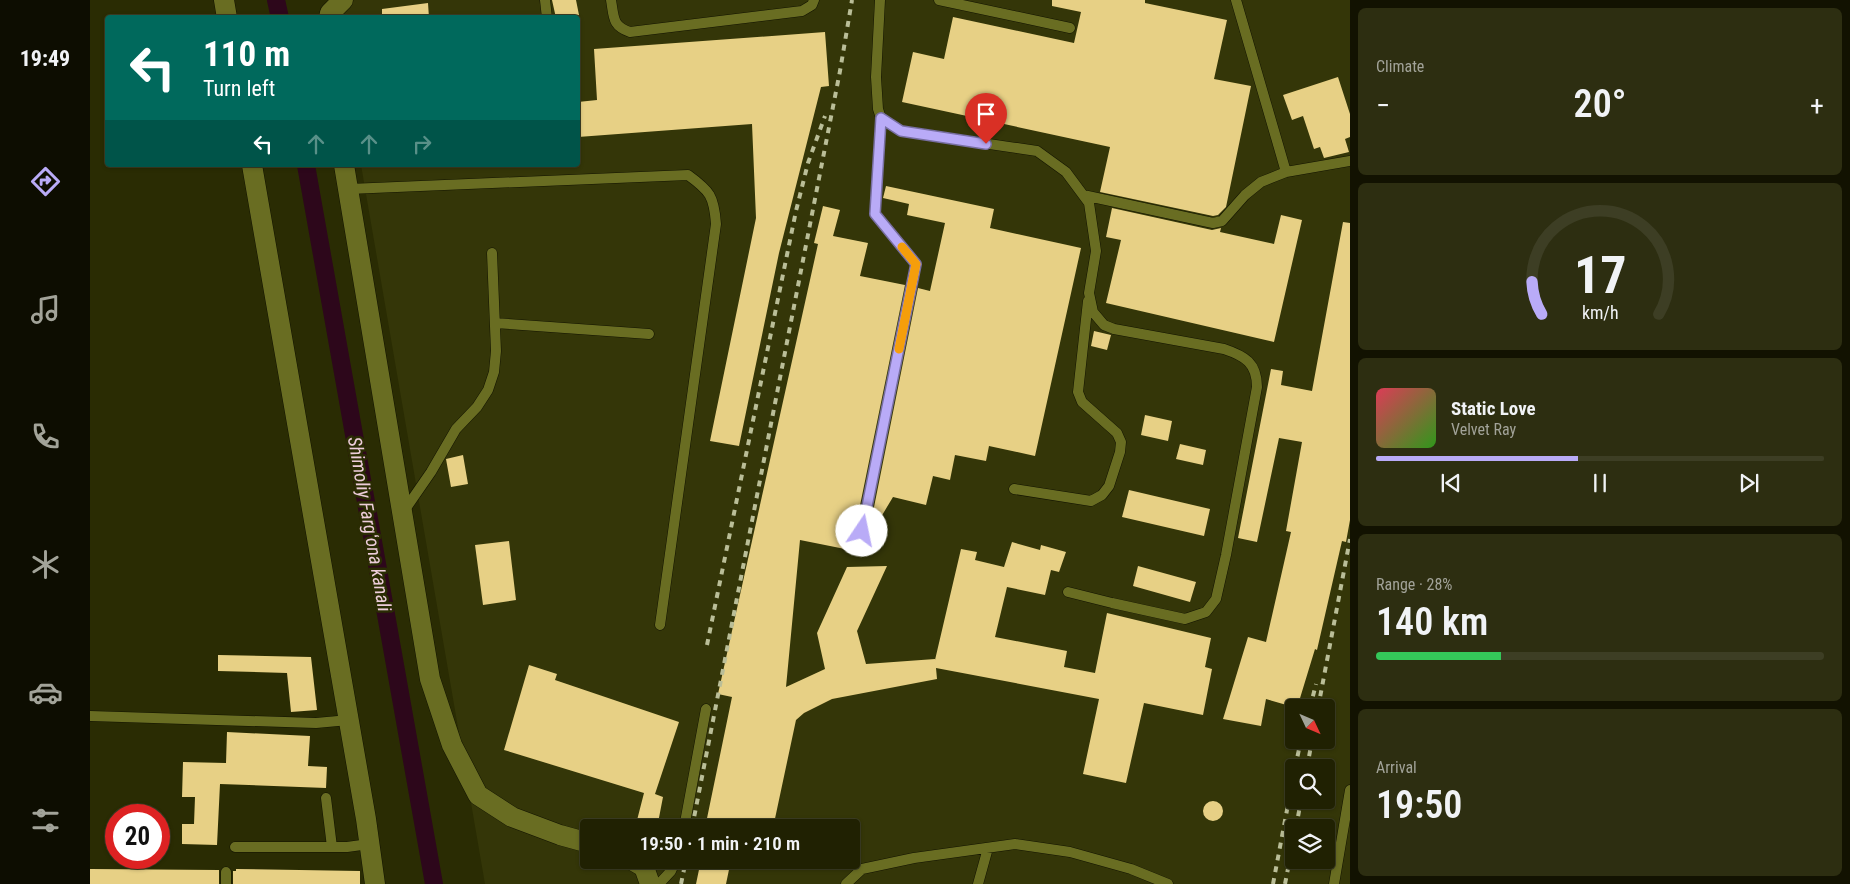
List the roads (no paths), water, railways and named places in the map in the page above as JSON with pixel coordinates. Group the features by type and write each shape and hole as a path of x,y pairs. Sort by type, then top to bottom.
{"street":[{"path":"224,0 226,15"},
{"path":"252,167 349,720 375,884"},
{"path":"344,167 430,679 452,745 478,795 512,817 560,835 580,840"},
{"path":"645,869 650,884"}],"lane":[{"path":"545,0 548,15"},
{"path":"611,0 615,22 621,29 630,32 802,11 812,5 814,0"},
{"path":"862,531 916,264 875,214 881,118 878,109 876,77 880,0"},
{"path":"939,0 1070,28"},
{"path":"1236,0 1286,172"},
{"path":"881,118 901,131 1037,151 1066,172 1089,203 1096,251 1089,293 1078,392 1082,402 1117,433 1121,442 1120,452 1110,486 1102,495 1091,501 1014,489"},
{"path":"1082,195 1214,223 1222,221 1244,195 1262,182 1286,172 1350,161"},
{"path":"348,190 688,175 705,188 715,204 716,224 660,625"},
{"path":"401,514 431,472 456,429 477,407 488,390 494,372 496,351 492,252"},
{"path":"1068,592 1185,619 1206,612 1216,599 1224,564 1257,387 1257,376 1251,364 1240,355 1224,349 1104,325 1093,312 1089,293"},
{"path":"495,323 649,334"},
{"path":"686,819 706,710"},
{"path":"90,716 316,723 349,720"},
{"path":"1334,884 1350,790"},
{"path":"326,798 332,847"},
{"path":"235,847 332,847 370,844"},
{"path":"846,884 862,869 914,858 1015,844 1070,852 1131,869 1168,884"},
{"path":"978,884 988,848"},
{"path":"659,884 672,869"},
{"path":"226,872 226,884"}],"waterway":[{"name":"Shimoliy Fargʻona kanali","path":"276,0 279,15"},
{"name":"Shimoliy Fargʻona kanali","path":"306,167 434,884"}],"railway":[{"path":"694,819 840,71 852,0"},
{"path":"707,645 796,211 808,163 825,116"},
{"path":"1320,699 1350,539"},
{"path":"1312,699 1316,684"},
{"path":"1297,759 1299,749"},
{"path":"1309,759 1310,749"},
{"path":"1273,884 1287,809"},
{"path":"1298,819 1299,809"},
{"path":"681,884 684,869"},
{"path":"1285,884 1288,869"}]}
